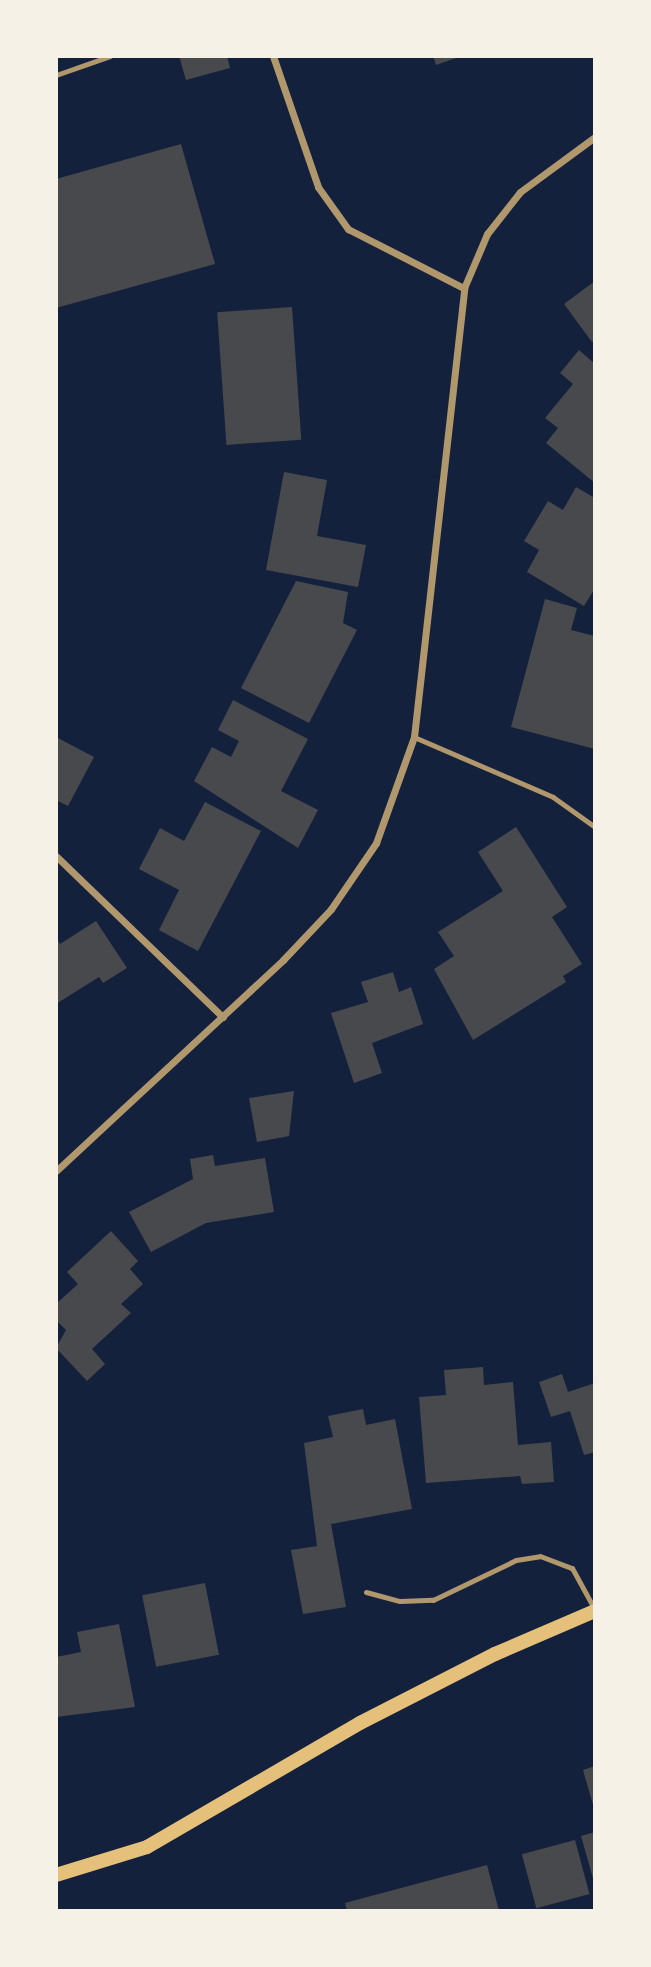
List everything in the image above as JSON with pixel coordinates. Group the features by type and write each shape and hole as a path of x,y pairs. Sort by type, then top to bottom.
{"main road":[{"path":"56,1875 147,1847 360,1723 495,1654 595,1611"}],"street":[{"path":"273,56 317,187 348,229 464,288"},
{"path":"56,1171 223,1017 331,909 376,844 414,737 464,288 487,234 520,192 595,137"},
{"path":"56,856 223,1017"}],"lane":[{"path":"56,75 110,56"},
{"path":"414,737 553,797 595,827"},
{"path":"366,1592 400,1601 433,1600 516,1560 540,1556 572,1569 595,1611"}],"building":[{"path":"179,56 227,56 230,68 186,80"},
{"path":"433,56 462,56 436,65"},
{"path":"181,144 215,264 56,308 56,179"},
{"path":"595,281 595,341 592,342 564,304"},
{"path":"292,307 301,440 226,445 217,312"},
{"path":"579,350 595,364 595,483 546,443 558,428 545,418 573,384 560,373"},
{"path":"284,472 327,480 317,536 366,545 358,587 266,570"},
{"path":"576,487 595,498 595,588 584,606 527,572 539,550 524,541 548,501 563,510"},
{"path":"296,581 348,592 343,623 357,630 309,723 241,688"},
{"path":"545,599 577,608 571,630 595,636 595,749 511,727"},
{"path":"233,700 308,739 281,791 318,810 298,848 194,781 212,747 231,757 239,741 218,730"},
{"path":"56,737 94,757 68,806 56,800"},
{"path":"205,802 261,831 198,951 159,930 179,890 139,869 160,828 184,841"},
{"path":"516,827 567,907 552,917 582,964 563,976 566,982 473,1040 434,969 454,956 438,932 503,891 478,852"},
{"path":"96,921 127,968 103,983 99,977 56,1004 56,938 60,944"},
{"path":"393,972 399,992 411,987 423,1024 372,1043 382,1073 354,1083 331,1013 368,1002 361,982"},
{"path":"294,1091 289,1136 257,1142 249,1098"},
{"path":"213,1155 215,1166 265,1158 274,1212 206,1223 151,1252 129,1212 193,1179 190,1159"},
{"path":"111,1231 138,1261 130,1269 143,1284 121,1304 131,1313 92,1349 105,1364 87,1381 56,1348 66,1330 56,1320 56,1304 78,1284 67,1272"},
{"path":"483,1367 484,1385 513,1382 518,1445 551,1442 554,1482 522,1484 520,1476 426,1483 419,1397 446,1395 444,1370"},
{"path":"562,1374 568,1392 595,1383 595,1452 584,1455 570,1411 551,1417 539,1382"},
{"path":"363,1409 366,1425 395,1419 412,1509 331,1524 346,1607 303,1614 291,1550 317,1546 304,1443 333,1437 328,1416"},
{"path":"205,1583 219,1655 156,1667 142,1595"},
{"path":"119,1624 135,1707 56,1717 56,1657 81,1652 77,1632"},
{"path":"595,1766 595,1808 594,1808 583,1770"},
{"path":"595,1832 595,1882 594,1882 581,1836"},
{"path":"575,1840 589,1894 536,1908 522,1854"},
{"path":"487,1865 499,1911 347,1911 345,1903"}]}
